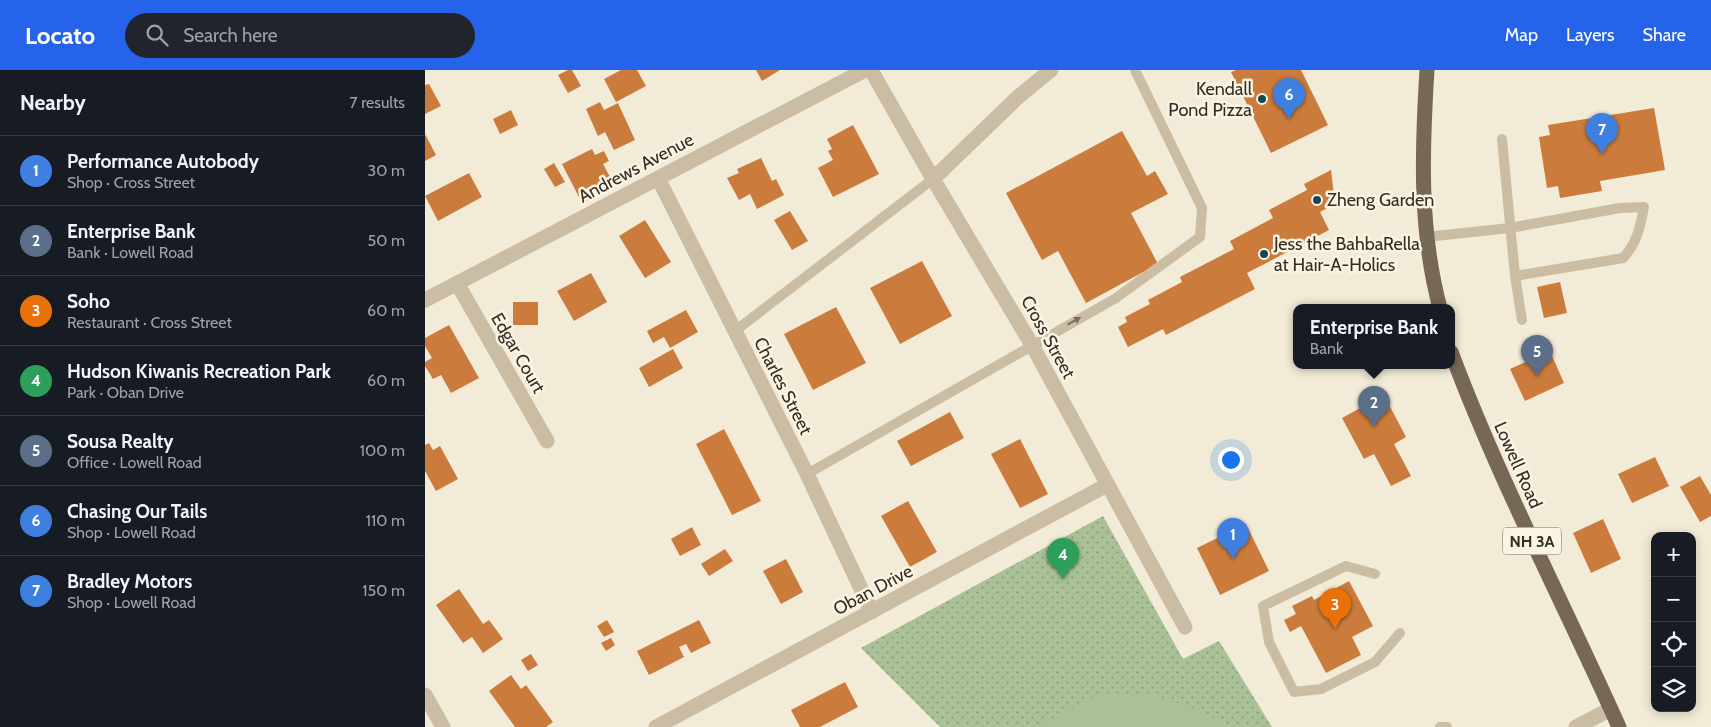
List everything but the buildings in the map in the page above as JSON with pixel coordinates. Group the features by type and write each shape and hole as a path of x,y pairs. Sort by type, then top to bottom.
{"main road":[{"path":"1427,70 1422,170 1426,237 1432,281 1439,304"},
{"name":"Lowell Road","path":"1455,362 1509,493 1619,727"}],"street":[{"name":"Andrews Avenue","path":"425,300 865,70"},
{"name":"Cross Street","path":"871,70 933,179 1032,345 1185,627"},
{"path":"933,179 1051,70"},
{"name":"Charles Street","path":"658,178 807,474 872,612"},
{"name":"Edgar Court","path":"457,284 547,441"},
{"name":"Oban Drive","path":"656,727 1107,485"},
{"path":"425,695 443,727"},
{"path":"1576,727 1611,709"}],"lane":[{"path":"807,474 1116,298 1199,237 1202,208 1135,70"},
{"path":"1502,139 1509,228 1522,320"},
{"path":"735,331 933,179"},
{"path":"1426,237 1509,228 1620,208 1644,207 1634,246 1623,258 1515,276"},
{"path":"1375,574 1346,566 1263,606 1269,642 1294,692 1321,690 1375,662 1400,633"},
{"path":"1439,727 1447,727"}],"green space":[{"path":"1103,516 1183,659 1219,641 1272,727 940,727 861,648"},
{"path":"1143,695 1187,706 1208,715 1228,727 1040,727 1063,712 1098,696"}],"place":[{"name":"Kendall Pond Pizza","path":"1262,99"},
{"name":"Chasing Our Tails","path":"1289,119"},
{"name":"Bradley Motors","path":"1602,154"},
{"name":"Zheng Garden","path":"1317,200"},
{"name":"Jess the BahbaRella at Hair-A-Holics","path":"1264,254"},
{"name":"Sousa Realty","path":"1537,376"},
{"name":"Enterprise Bank","path":"1374,427"},
{"name":"Performance Autobody","path":"1233,559"},
{"name":"Hudson Kiwanis Recreation Park","path":"1063,579"},
{"name":"Soho","path":"1335,629"}]}
